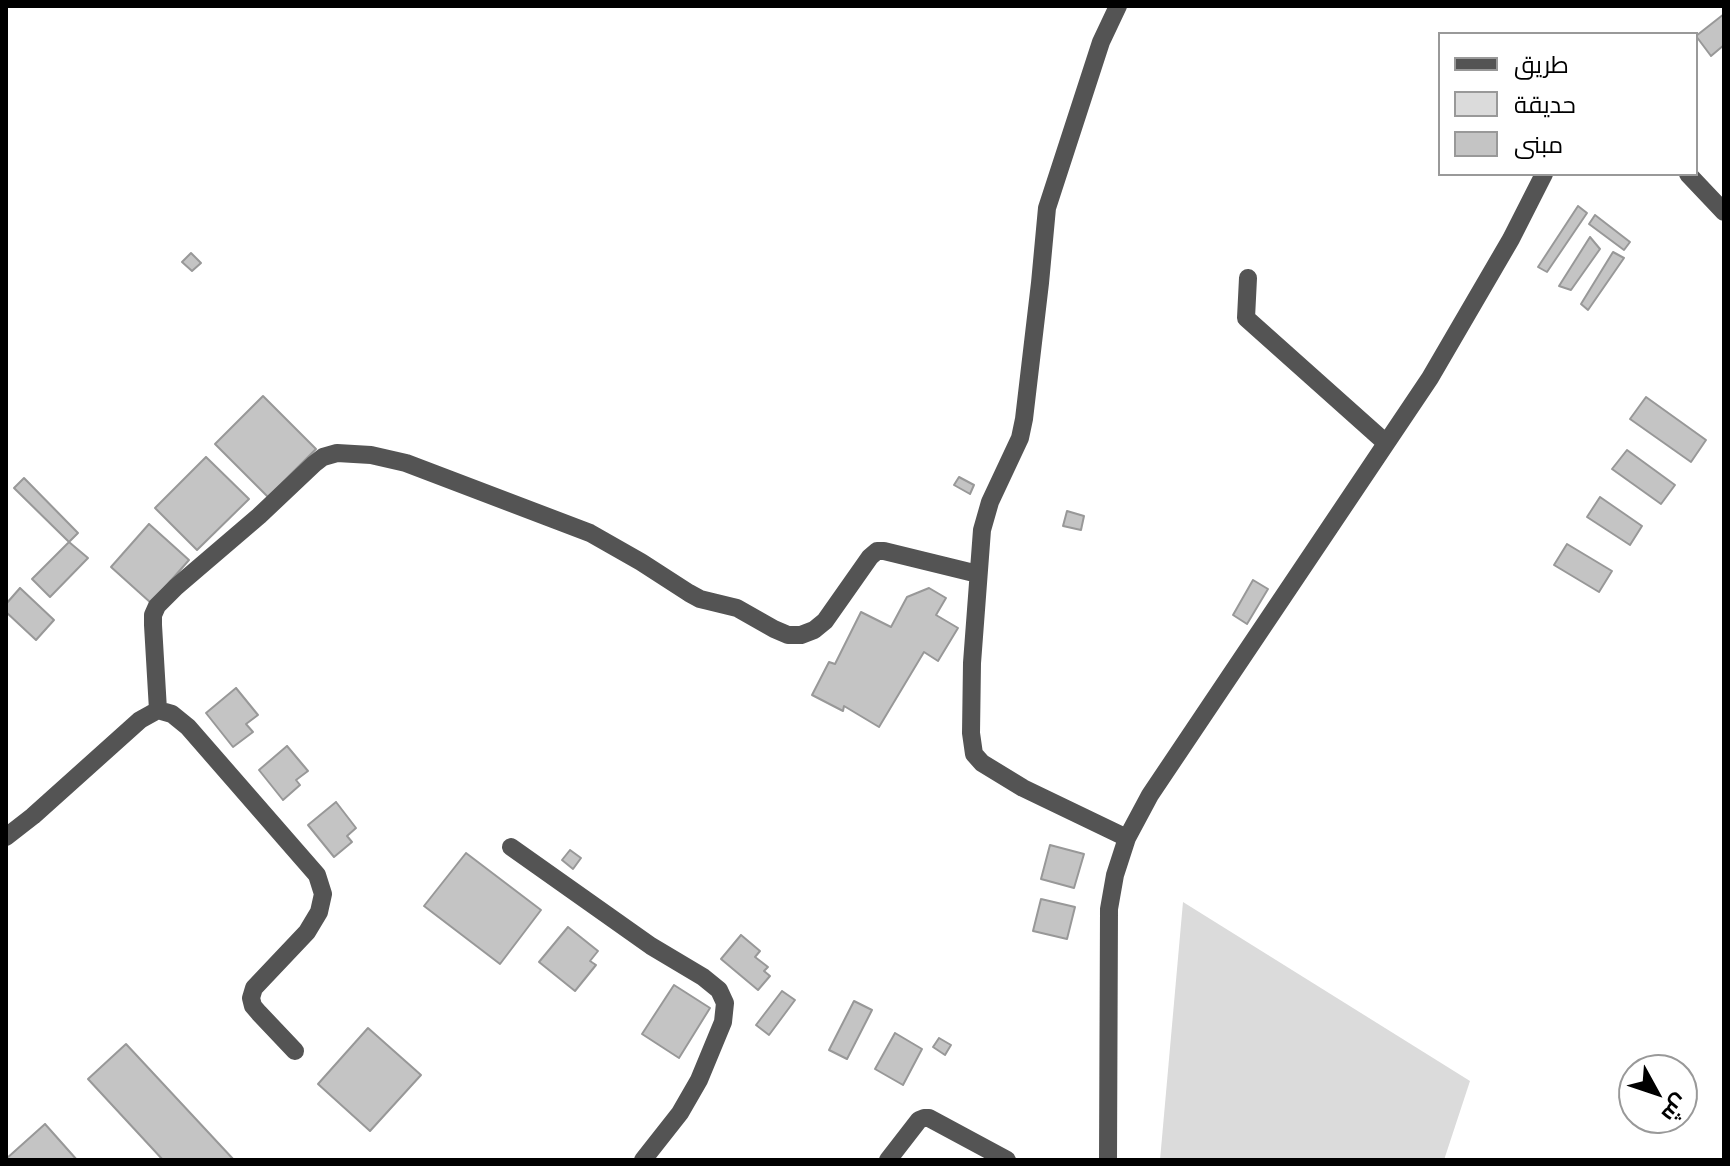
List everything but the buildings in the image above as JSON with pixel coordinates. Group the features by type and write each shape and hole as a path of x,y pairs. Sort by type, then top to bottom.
{"street":[{"path":"1118,6 1101,42 1047,208 1024,419 1020,438 990,502 982,530 972,663 971,733 974,754 982,763 1023,788 1127,838"},
{"path":"1108,1160 1109,909 1115,875 1127,838 1150,795 1430,378 1511,239 1543,176"},
{"path":"1690,176 1724,212"},
{"path":"1248,278 1246,318 1386,443"},
{"path":"158,710 153,625 157,606 314,464 323,457 337,453 371,455 406,463 590,533 700,599 737,608 788,635 801,635 825,621 877,551 978,574"},
{"path":"6,837 140,720 158,710 172,714 188,727 317,875 323,894 319,912 307,932 254,988 251,998 253,1006 295,1051"},
{"path":"511,847 651,946 703,977 719,990 725,1003 723,1022 699,1080 680,1113 643,1160"},
{"path":"888,1160 919,1120 929,1118 1007,1160"}],"green space":[{"path":"1183,902 1470,1081 1444,1160 1160,1160"}]}
